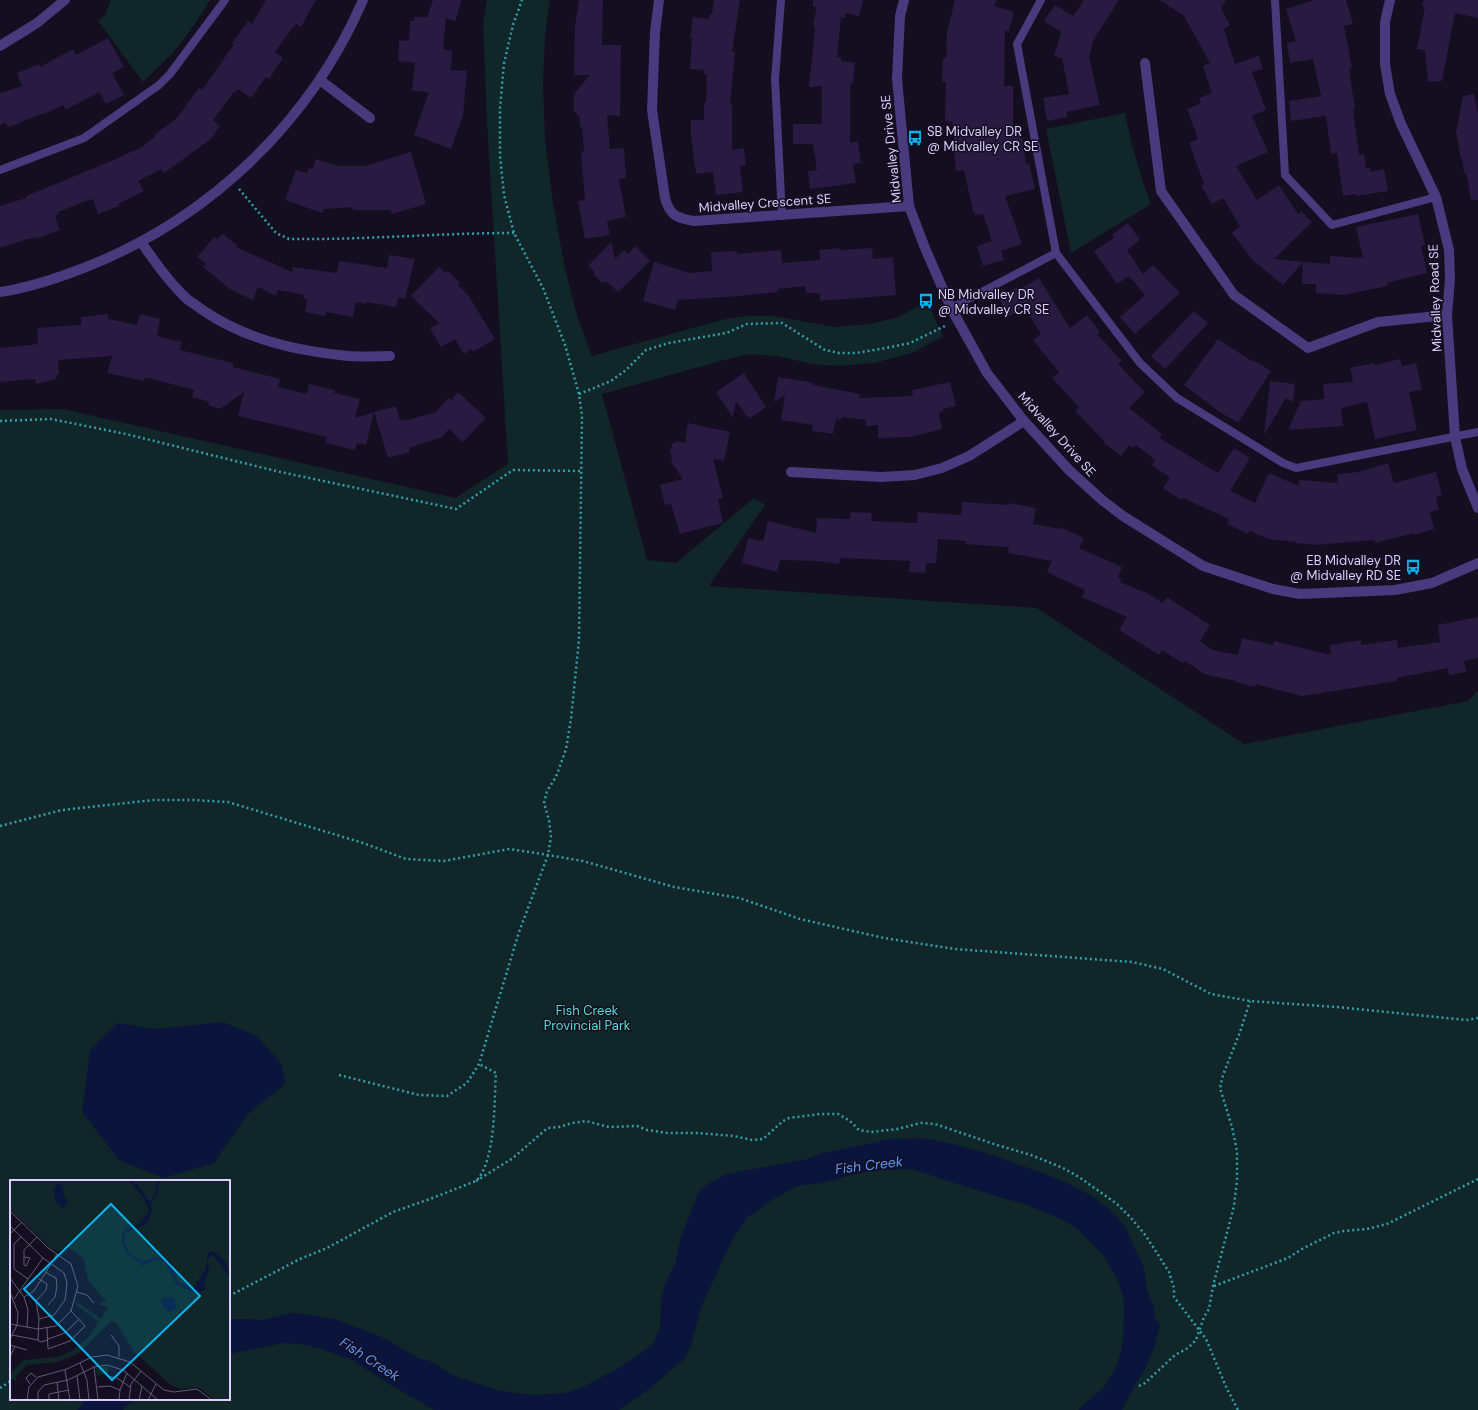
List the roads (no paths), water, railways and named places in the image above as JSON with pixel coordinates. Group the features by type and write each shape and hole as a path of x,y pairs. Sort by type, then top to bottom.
{"street":[{"path":"0,46 37,23 65,0"},
{"path":"0,292 44,282 109,258 141,242 173,223 203,202 258,154 282,128 320,80 336,56 363,0"},
{"name":"Midvalley Crescent SE","path":"659,0 655,32 652,110 665,198 668,209 682,219 694,221 910,206"},
{"name":"Midvalley Drive SE","path":"904,0 900,16 896,79 910,206 925,248 951,308 987,373 1024,421 1069,470 1102,500 1148,533 1203,566 1273,589 1300,594 1395,590 1432,583 1478,563"},
{"name":"Midvalley Road SE","path":"1390,0 1385,22 1385,64 1390,94 1401,124 1436,197 1449,250 1450,279 1448,315 1455,437 1462,469 1478,508"},
{"path":"1145,63 1161,191 1234,295 1308,348 1378,322 1448,315"},
{"path":"320,80 370,118"},
{"path":"141,242 173,285 189,300 232,328 278,344 310,351 349,356 390,356"},
{"path":"791,472 881,477 915,475 942,468 970,456 1024,421"}],"lane":[{"path":"0,170 84,138 159,85 170,74 225,0"},
{"path":"781,0 775,79 782,216"},
{"path":"1041,0 1017,44 1056,253 1140,363 1177,398 1283,463 1296,468 1478,432"},
{"path":"1275,0 1285,175 1332,225 1436,197"},
{"path":"951,308 1056,253"}],"water":[{"path":"223,1022 257,1036 281,1063 286,1083 247,1115 214,1163 164,1178 119,1160 82,1112 90,1050 118,1023 154,1029"},
{"name":"Fish Creek","path":"923,1138 947,1143 982,1152 1031,1169 1074,1186 1088,1194 1112,1212 1124,1226 1142,1261 1148,1294 1154,1306 1154,1316 1160,1325 1154,1349 1145,1370 1122,1410 1078,1410 1104,1387 1110,1378 1118,1363 1123,1341 1124,1303 1122,1293 1118,1281 1105,1258 1084,1235 1061,1219 1024,1204 912,1169 870,1171 823,1183 797,1186 775,1198 748,1217 735,1235 723,1259 701,1308 690,1349 682,1361 644,1393 619,1410 434,1410 389,1384 352,1360 322,1349 300,1344 284,1343 230,1354 230,1320 262,1320 292,1313 312,1315 335,1319 384,1338 418,1358 430,1361 456,1377 498,1390 534,1395 564,1393 585,1386 620,1367 652,1345 660,1328 661,1300 665,1284 675,1264 680,1240 699,1191 709,1183 726,1174 808,1159 819,1154 891,1139"},
{"path":"86,1400 133,1400 123,1410 77,1410"}],"place":[{"name":"SB Midvalley DR @ Midvalley CR SE","path":"915,138"},
{"name":"NB Midvalley DR @ Midvalley CR SE","path":"926,301"},
{"name":"EB Midvalley DR @ Midvalley RD SE","path":"1413,567"}],"park label":[{"name":"Fish Creek Provincial Park","path":"587,1018"}]}
